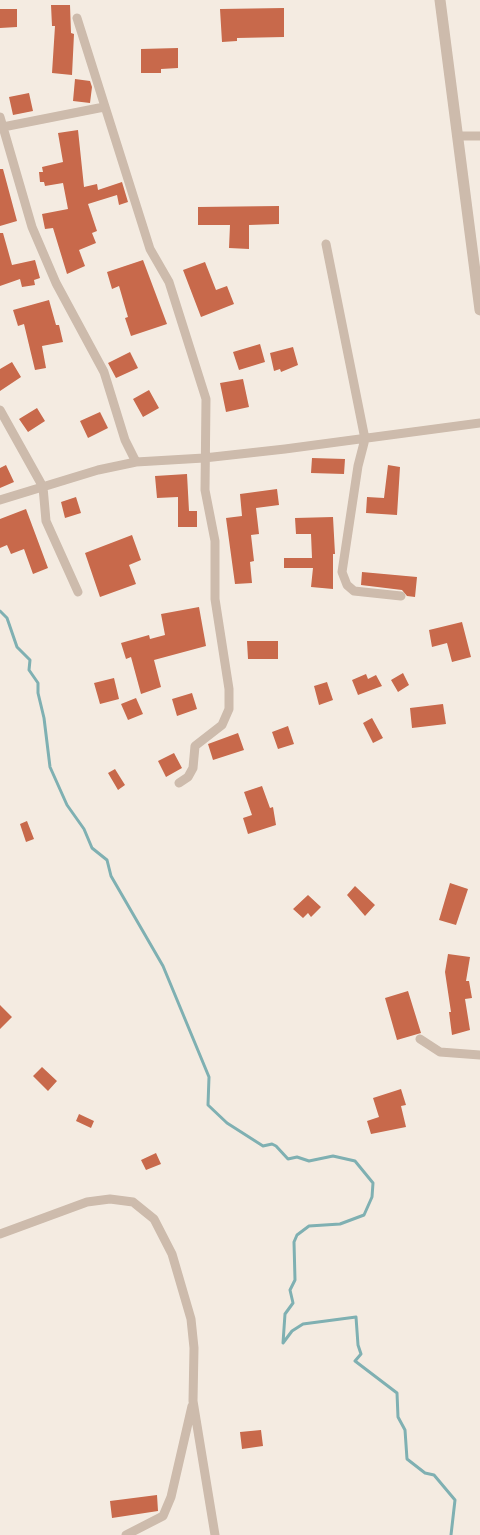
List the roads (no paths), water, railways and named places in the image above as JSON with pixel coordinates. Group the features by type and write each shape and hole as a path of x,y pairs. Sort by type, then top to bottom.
{"street":[{"path":"440,0 480,310"},
{"path":"77,18 150,249 169,282 206,399 205,490 215,541 215,599 229,688 229,709 222,725 195,746 192,768 188,777 179,783"},
{"path":"3,127 104,107"},
{"path":"0,117 32,228 56,283 104,372 125,440 136,462"},
{"path":"458,136 480,136"},
{"path":"326,244 365,439 358,466 342,572 347,584 354,591 401,596"},
{"path":"0,410 44,487 46,521 78,592"},
{"path":"0,500 98,470 136,462 204,458 365,439 480,422"},
{"path":"420,1039 440,1052 480,1055"},
{"path":"0,1234 95,1201 122,1199 133,1202 148,1212 160,1227 172,1254 191,1319 194,1348 193,1401 215,1535"},
{"path":"126,1535 163,1516 171,1497 193,1401"}],"waterway":[{"path":"0,611 7,618 17,647 30,660 29,670 38,683 50,767 67,805 84,829 92,848 107,860 111,876 163,966 209,1077 208,1105 227,1123 263,1146 272,1144 276,1146 288,1159 297,1157 309,1161 333,1156 355,1161 373,1183 372,1197 364,1215 340,1224 309,1226 297,1235 294,1242 295,1280 290,1290 293,1303 285,1314 283,1343 292,1331 303,1324 356,1317 358,1345 361,1354 355,1361 397,1393 398,1417 405,1430 407,1459 425,1473 434,1475 455,1500 451,1535"}]}
